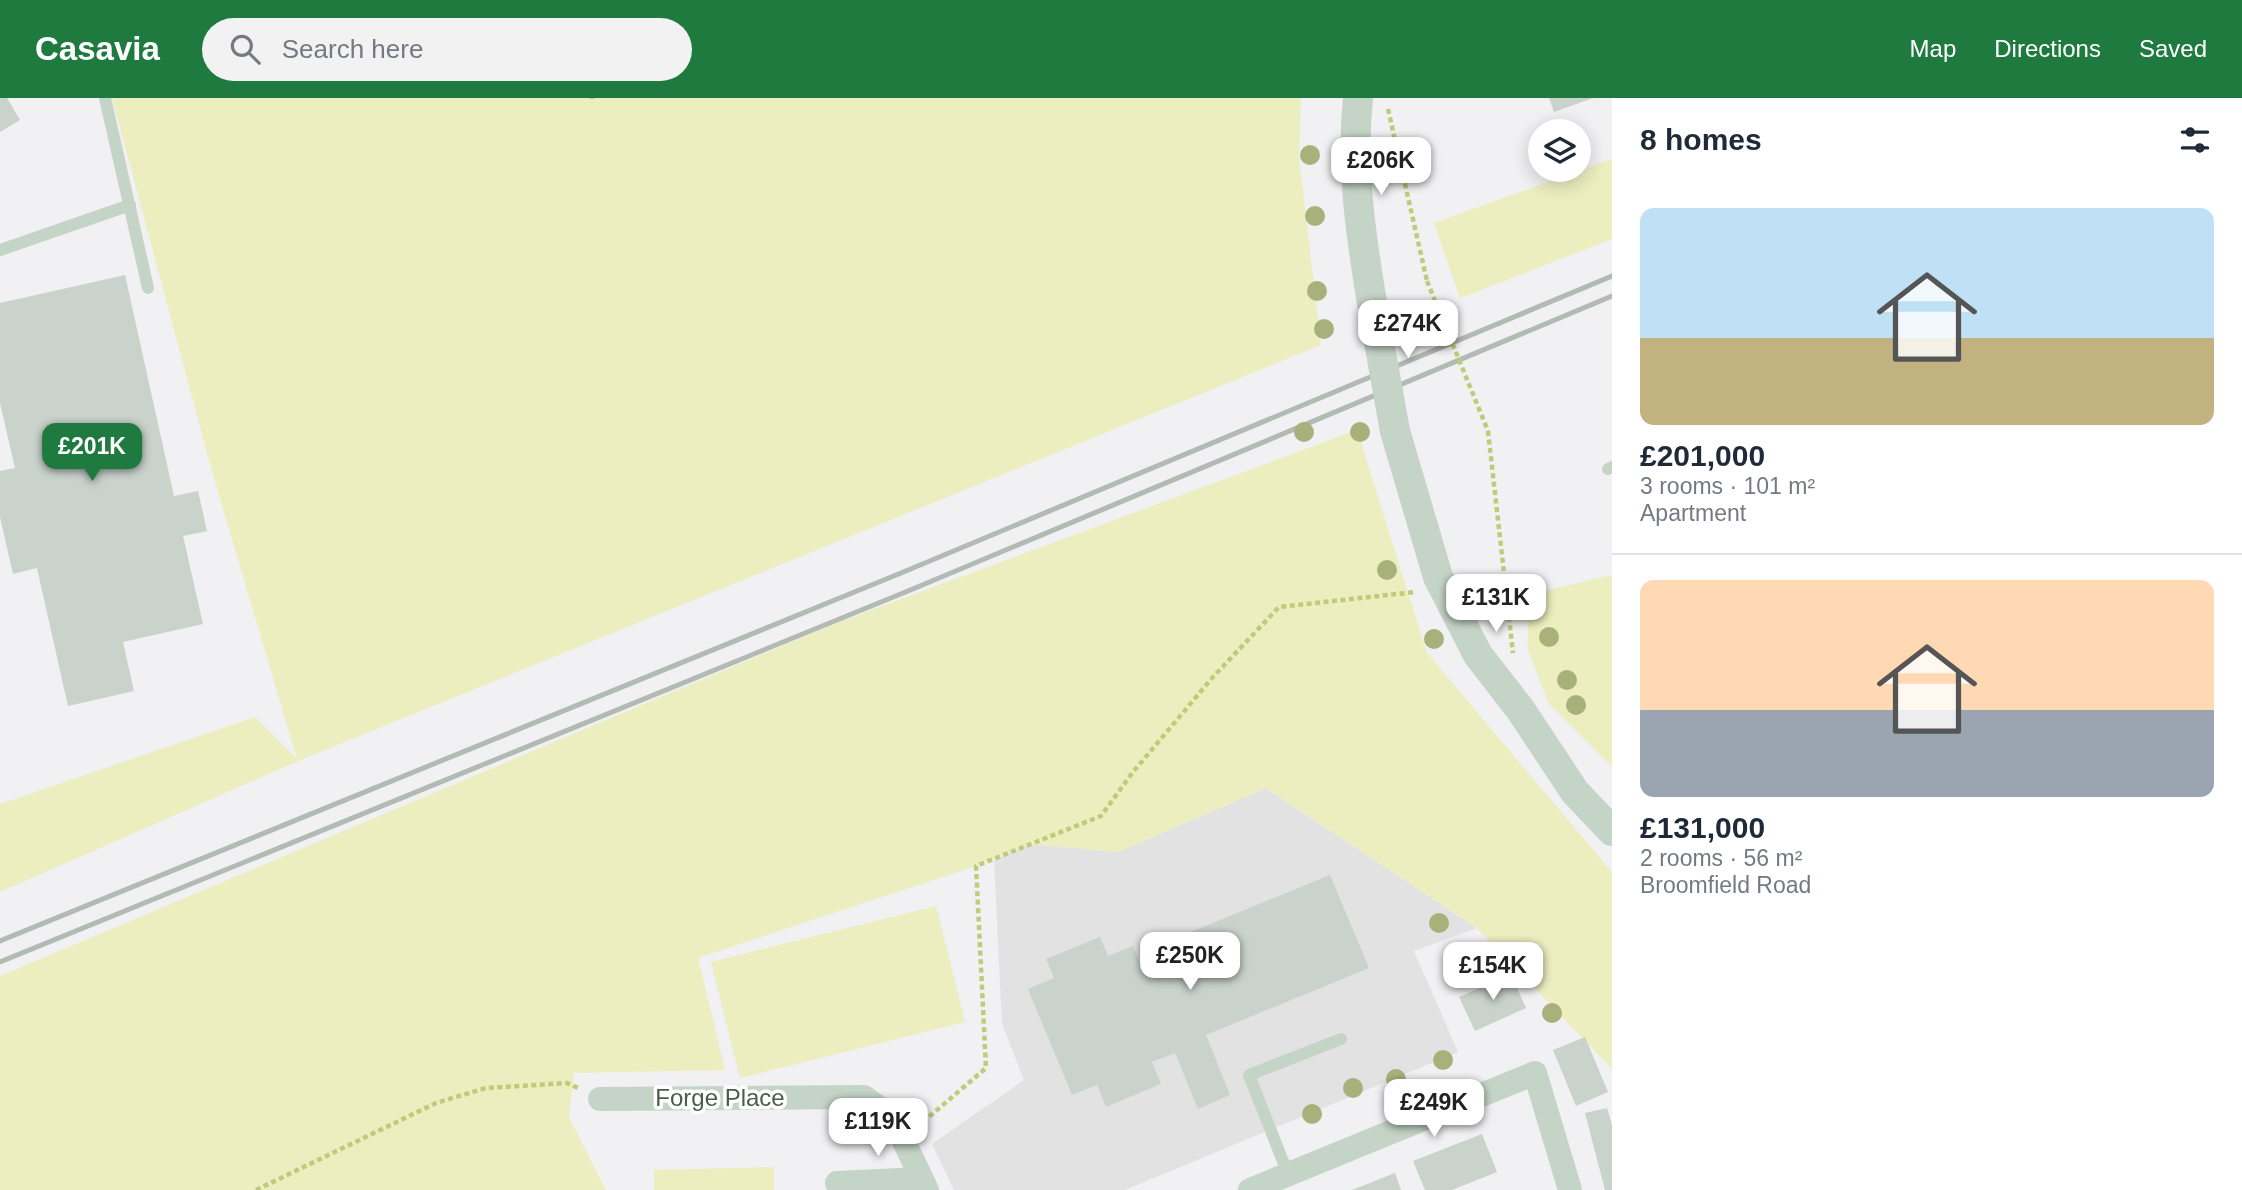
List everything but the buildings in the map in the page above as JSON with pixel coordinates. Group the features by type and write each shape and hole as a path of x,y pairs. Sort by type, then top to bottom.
{"street":[{"path":"1357,98 1353,143 1356,209 1371,297 1395,431 1444,589 1478,655 1520,709 1575,792 1612,831"},
{"path":"1250,1190 1535,1073 1570,1190"},
{"name":"Forge Place","path":"600,1098 864,1097 892,1118 924,1184 837,1183"}],"lane":[{"path":"105,98 148,288"},
{"path":"0,250 130,205"},
{"path":"1288,1174 1249,1075 1341,1039"}],"path":[{"path":"1385,98 1427,281 1488,431 1520,709"},
{"path":"903,1139 986,1068 976,866 1101,816 1213,677 1279,607 1444,589"},
{"path":"256,1190 436,1103 486,1088 567,1083 600,1098"}],"shaded area":[{"path":"1266,788 1477,928 1414,951 1458,1052 1125,1190 954,1190 932,1144 1024,1080 1002,1024 994,860 1029,844 1118,852"}],"green space":[{"path":"112,98 1301,98 1299,157 1321,345 298,761 0,892 0,804 255,717 297,759 211,468"},
{"path":"1612,159 1612,239 1460,298 1434,223 1548,182 1591,182 1591,167"},
{"path":"1357,430 1427,653 1612,872 1612,1069 1477,928 1266,788 1118,852 1029,844 976,866 698,958 725,1070 574,1073 569,1117 606,1190 0,1190 0,976 834,624"},
{"path":"1612,575 1612,767 1549,704 1528,650 1527,595"},
{"path":"936,906 965,1022 740,1078 711,962"},
{"path":"774,1167 774,1190 654,1190 654,1170"}],"railway":[{"path":"0,941 901,573 1612,276"},
{"path":"0,962 908,591 1612,296"}]}
